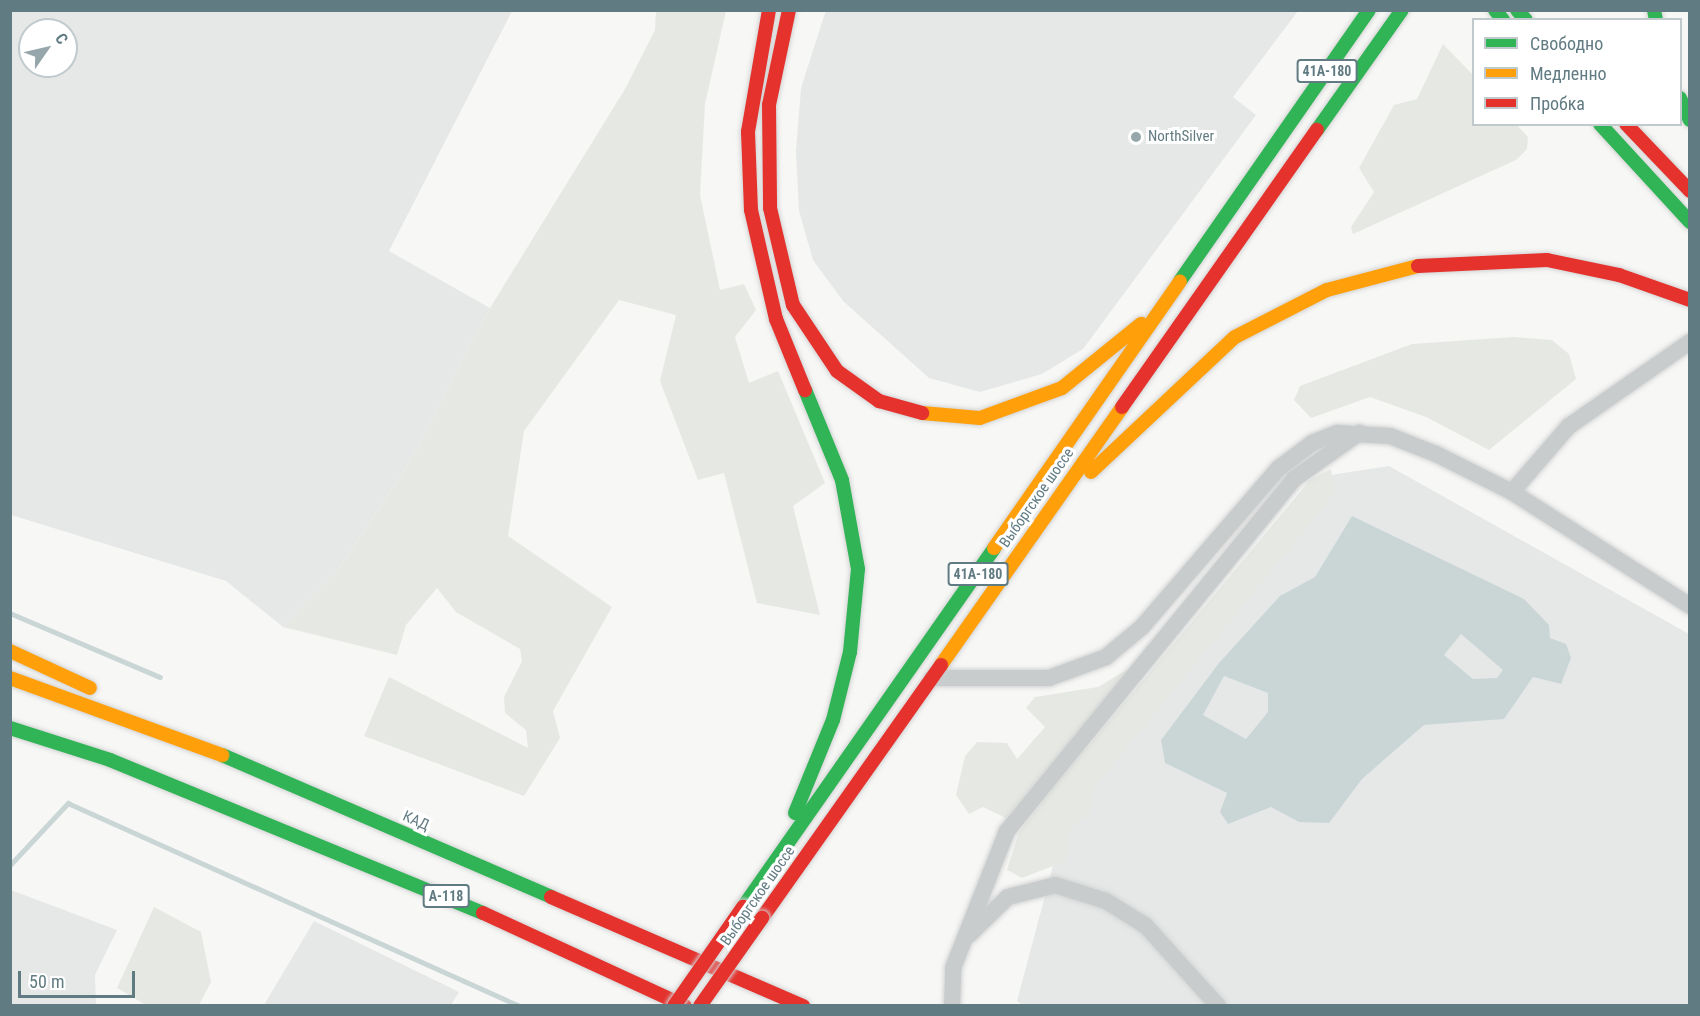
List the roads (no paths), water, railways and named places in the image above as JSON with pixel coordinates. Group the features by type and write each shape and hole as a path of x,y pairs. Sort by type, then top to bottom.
{"main road":[{"path":"769,10 748,132 752,210 776,319 842,480 858,578 850,652 833,720 777,858"},
{"path":"789,10 767,132 776,242 783,278 806,332 858,389 927,416 980,418 1020,408 1080,377 1178,289"},
{"name":"Выборгское шоссе","path":"674,1005 1178,289 1369,10"},
{"name":"Выборгское шоссе","path":"700,1005 1402,10"},
{"path":"1682,103 1689,120"},
{"path":"1602,126 1689,222"},
{"path":"1628,126 1689,191"},
{"path":"1036,528 1167,396 1235,338 1327,290 1446,261 1503,257 1547,260 1619,275 1689,300"},
{"path":"10,651 235,760"},
{"name":"КАД","path":"10,678 235,760 803,1005"},
{"name":"А-118","path":"10,728 202,797 444,895 685,1005"},
{"path":"10,744 138,785 202,797"}],"street":[{"path":"1512,492 1569,426 1684,346"},
{"path":"952,1005 953,968 1008,831 1294,479 1362,432"},
{"path":"932,678 1049,678 1106,657 1142,627 1279,468 1312,443 1362,432 1436,454 1512,492 1689,606"},
{"path":"964,939 1008,897 1055,885 1106,901 1146,926 1218,1005"}],"waterway":[{"path":"10,613 160,677"},
{"path":"10,865 68,803 519,1006"}],"place":[{"name":"NorthSilver","path":"1136,137"}]}
